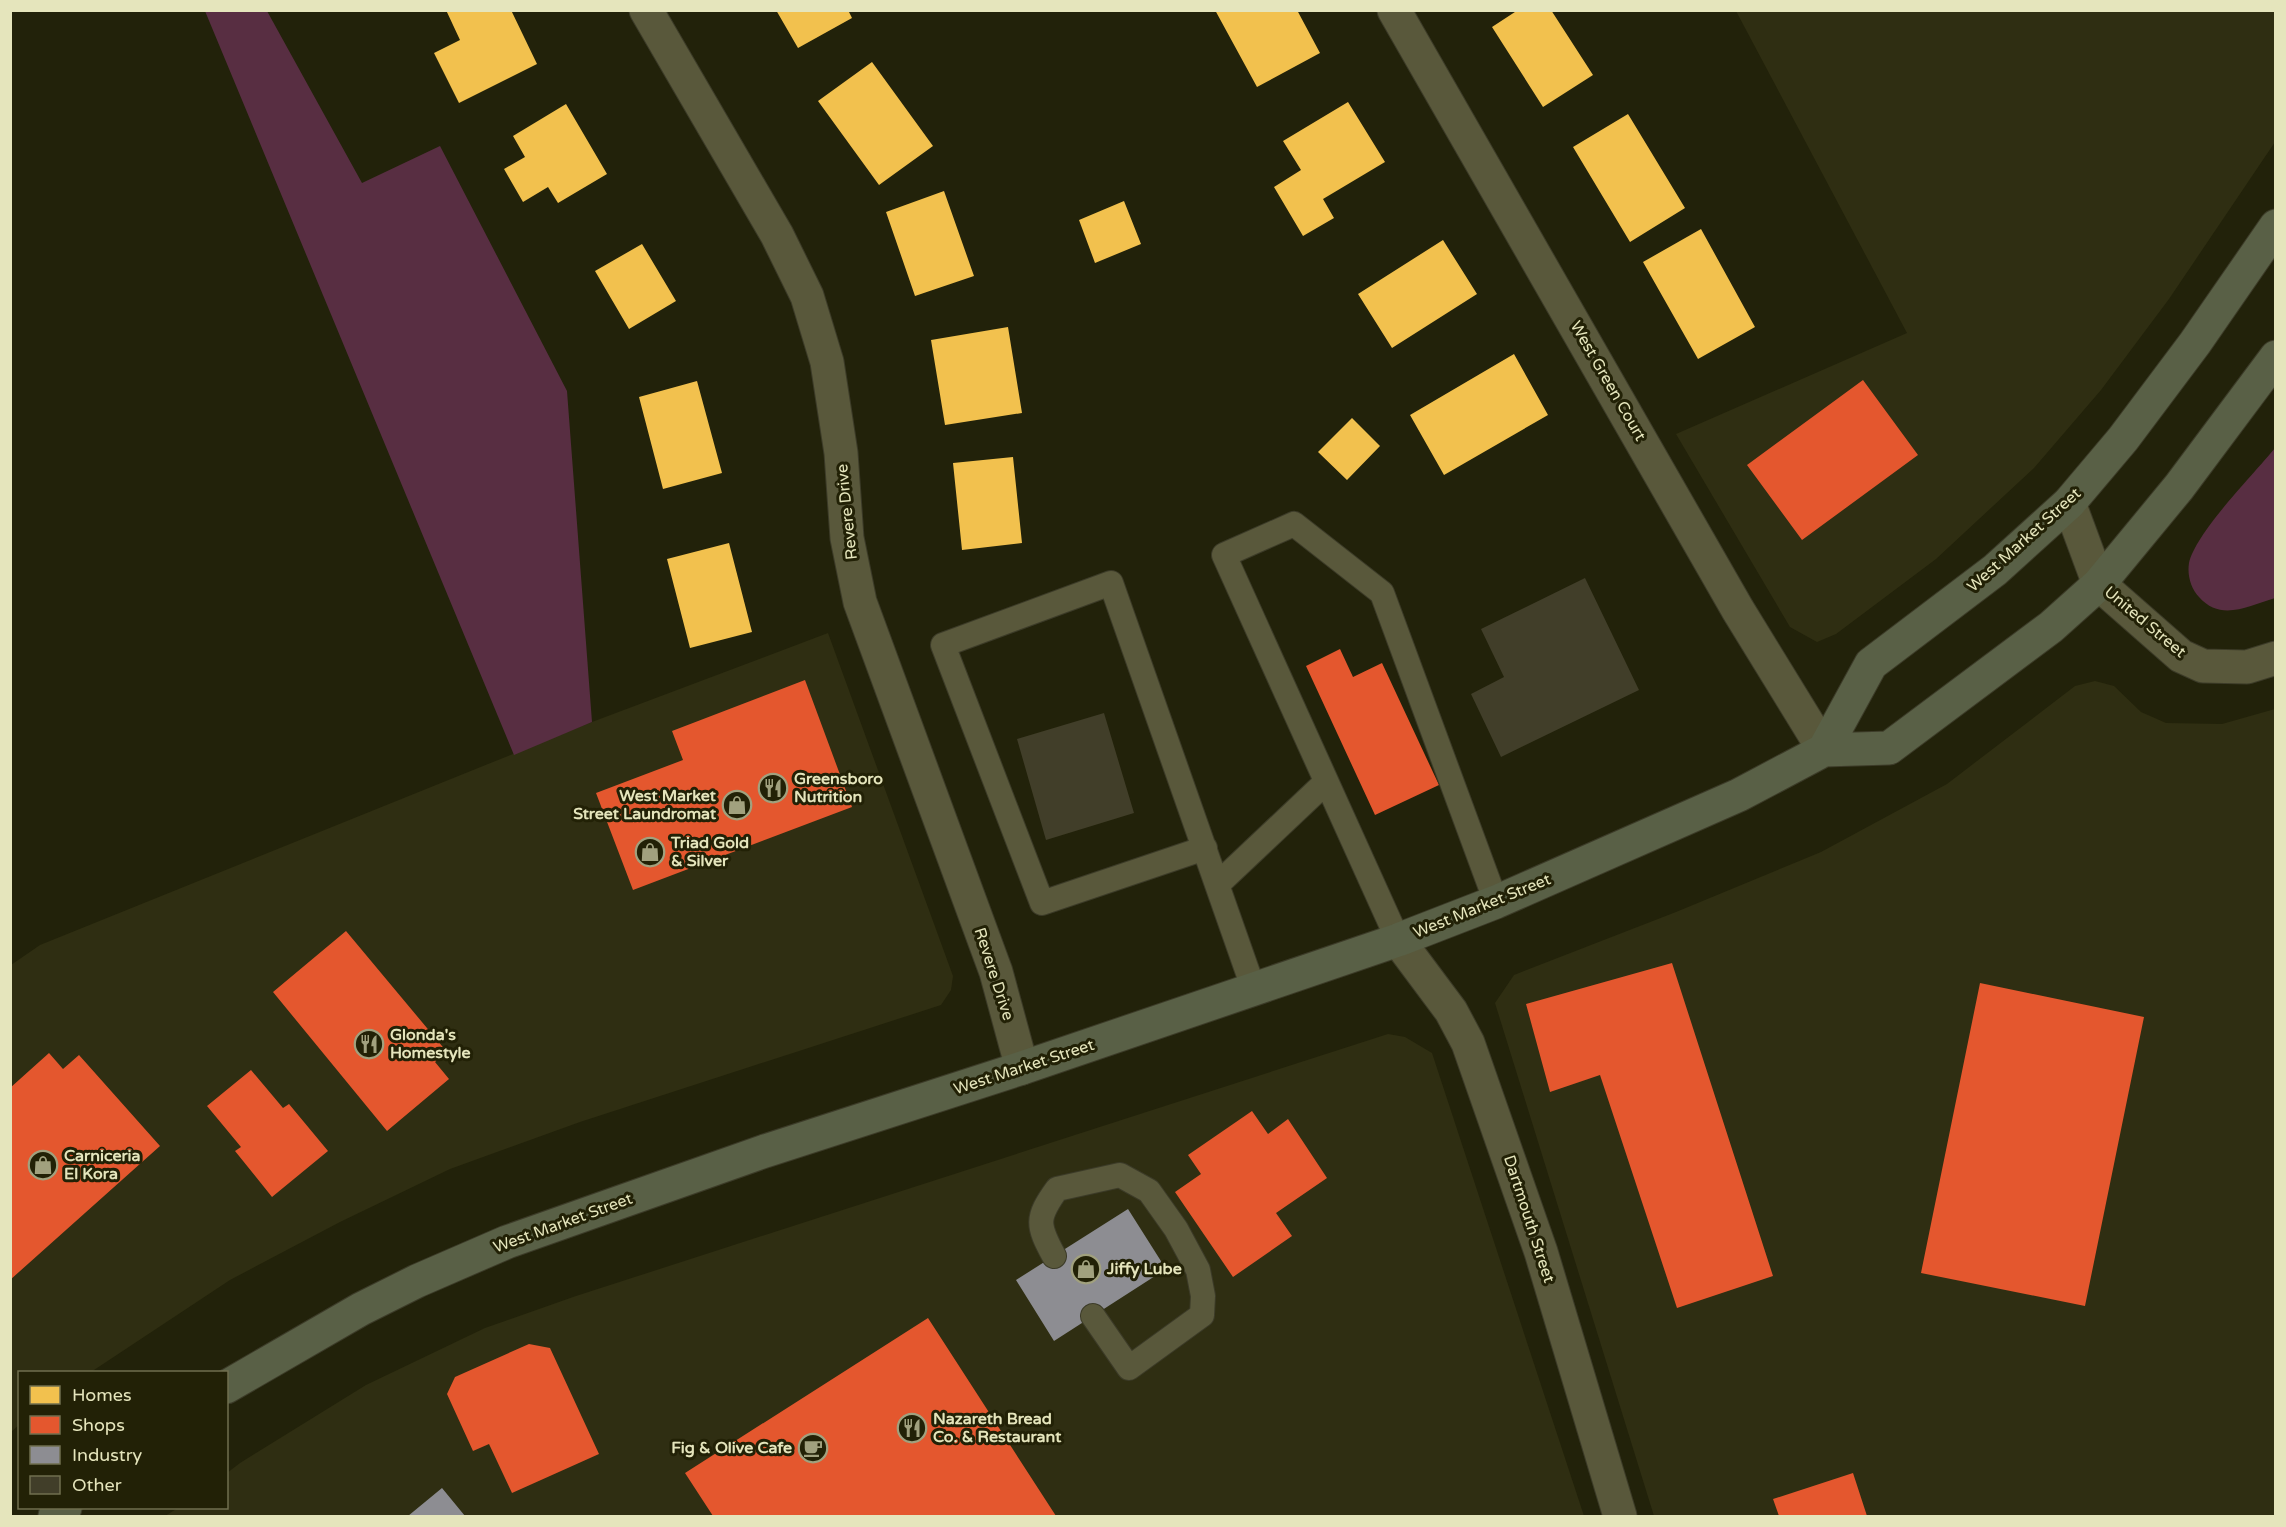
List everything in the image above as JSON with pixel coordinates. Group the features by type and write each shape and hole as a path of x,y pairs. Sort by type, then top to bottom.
{"main road":[{"name":"West Market Street","path":"1824,750 1871,664 1921,629 1995,570 2069,503 2122,439 2188,351 2276,226"},
{"name":"West Market Street","path":"228,1386 361,1309 417,1281 507,1242 765,1151 1022,1068 1398,940 1496,902 1739,795 1824,750 1889,748 2050,627 2098,584 2179,487 2276,357"}],"street":[{"name":"Revere Drive","path":"646,10 777,235 807,296 827,362 841,453 847,538 860,602 996,972 1022,1068"},
{"name":"West Green Court","path":"1394,10 1738,610 1824,750"},
{"name":"United Street","path":"2069,503 2098,584 2181,656 2203,666 2247,666 2276,658"},
{"name":"Dartmouth Street","path":"1398,940 1451,1011 1468,1043 1540,1252 1620,1516"}],"lane":[{"path":"1398,940 1224,555 1294,524 1382,593 1496,902"},
{"path":"1204,848 1042,903 943,645 1111,583 1254,990"},
{"path":"1218,884 1326,782"},
{"path":"1054,1256 1041,1232 1041,1211 1057,1189 1120,1174 1149,1191 1176,1229 1198,1270 1203,1296 1202,1315 1129,1368 1093,1316"}],"shaded area":[{"path":"205,11 267,11 362,183 440,146 567,391 592,722 514,755"},
{"path":"1736,11 2275,11 2275,142 2169,299 2101,390 2034,468 1936,559 1836,634 1817,642 1790,627 1676,434 1907,333"},
{"path":"2275,448 2275,598 2235,610 2216,609 2207,605 2194,590 2189,577 2189,563 2202,536"},
{"path":"828,633 953,976 951,990 941,1005 580,1122 450,1169 340,1222 230,1280 93,1371 18,1371 18,1426 11,1432 11,965 40,945 592,722"},
{"path":"2095,681 2114,686 2141,712 2166,723 2222,724 2275,709 2275,1516 1654,1516 1495,1003 1514,975 1821,852 1947,784 2075,686"},
{"path":"1388,1034 1405,1037 1432,1053 1584,1516 165,1516 176,1509 228,1509 228,1472 366,1385 485,1328 576,1296"}],"building: Homes":[{"path":"446,10 511,10 537,64 459,103 434,53 460,40"},
{"path":"776,10 848,10 852,18 798,48"},
{"path":"1215,10 1297,10 1320,53 1257,87"},
{"path":"1518,10 1551,10 1593,75 1543,107 1492,27"},
{"path":"872,62 933,146 879,185 818,101"},
{"path":"1348,102 1385,162 1323,199 1334,218 1303,236 1274,187 1301,170 1283,141"},
{"path":"566,104 607,174 558,203 548,187 523,202 504,169 525,157 513,136"},
{"path":"1628,114 1685,208 1630,242 1573,147"},
{"path":"944,191 974,276 915,296 886,212"},
{"path":"1124,201 1141,244 1095,263 1079,220"},
{"path":"1701,229 1755,327 1698,359 1643,262"},
{"path":"1443,240 1477,294 1392,348 1358,294"},
{"path":"642,244 676,301 629,329 595,271"},
{"path":"1008,327 1022,413 945,425 931,340"},
{"path":"1514,354 1548,415 1444,475 1410,415"},
{"path":"697,381 722,473 663,489 639,397"},
{"path":"1352,418 1380,446 1347,480 1318,452"},
{"path":"1013,457 1022,543 962,550 953,463"},
{"path":"729,543 752,632 690,648 667,559"}],"building: Shops":[{"path":"1863,380 1918,455 1802,540 1747,465"},
{"path":"1340,649 1353,677 1382,663 1439,785 1375,815 1306,666"},
{"path":"805,680 852,807 633,890 596,793 683,760 672,731"},
{"path":"346,931 447,1052 435,1062 449,1079 387,1131 273,992"},
{"path":"1672,963 1773,1276 1677,1308 1600,1075 1550,1092 1526,1004"},
{"path":"1980,983 2144,1017 2085,1306 1921,1273"},
{"path":"49,1053 63,1069 79,1055 160,1146 10,1280 10,1088"},
{"path":"251,1070 283,1108 289,1104 328,1151 272,1197 235,1151 241,1147 207,1106"},
{"path":"1252,1111 1268,1134 1288,1119 1327,1178 1276,1213 1292,1236 1233,1277 1175,1192 1201,1174 1188,1155"},
{"path":"928,1318 1056,1516 713,1516 685,1473"},
{"path":"529,1344 550,1348 599,1454 512,1493 489,1444 473,1451 447,1394 455,1377"},
{"path":"1853,1473 1867,1516 1779,1516 1773,1499"}],"building: Industry":[{"path":"1128,1209 1166,1269 1054,1341 1016,1280"},
{"path":"442,1488 465,1516 408,1516"}],"building: Other":[{"path":"1585,578 1639,690 1501,757 1471,694 1504,677 1481,629"},
{"path":"1104,713 1134,813 1046,840 1017,739"}],"place":[{"name":"Greensboro Nutrition","path":"773,788"},
{"name":"West Market Street Laundromat","path":"737,805"},
{"name":"Triad Gold & Silver","path":"650,852"},
{"name":"Glonda's Homestyle","path":"369,1044"},
{"name":"Carniceria El Kora","path":"43,1165"},
{"name":"Jiffy Lube","path":"1086,1269"},
{"name":"Nazareth Bread Co. & Restaurant","path":"912,1428"},
{"name":"Fig & Olive Cafe","path":"813,1448"}]}
